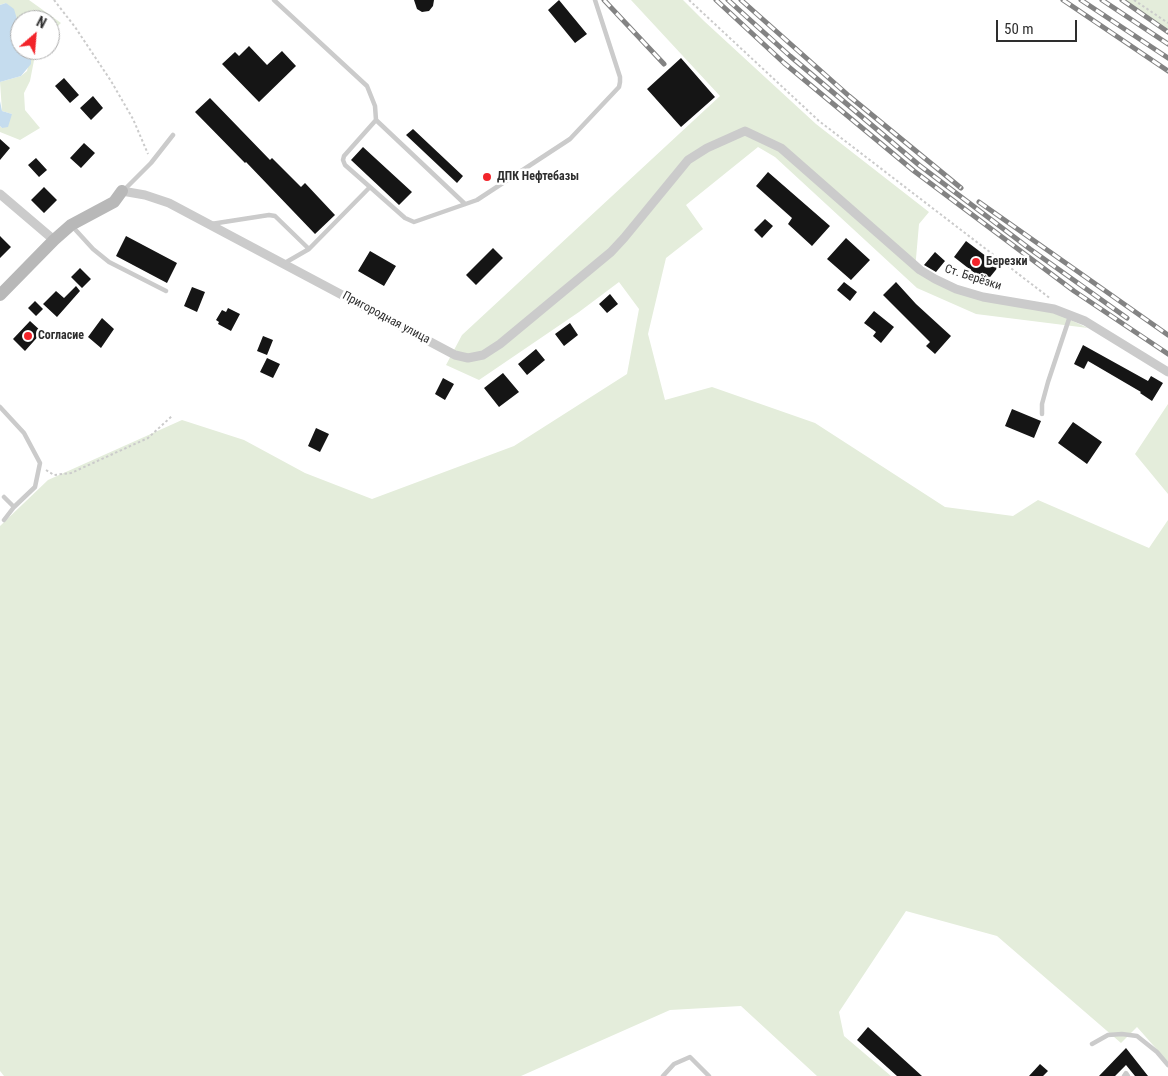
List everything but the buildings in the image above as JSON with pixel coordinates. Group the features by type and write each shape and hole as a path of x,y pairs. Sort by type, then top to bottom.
{"street":[{"name":"Пригородная улица","path":"122,191 169,203 455,355 468,358 483,355 500,344 611,252 688,160 707,148 745,131"},
{"name":"Ст. Берёзки","path":"745,131 781,148 920,270 935,279 983,297 1054,309 1085,321 1168,372"},
{"path":"0,295 71,225 114,202 122,191"},
{"path":"0,194 54,240"}],"lane":[{"path":"274,0 367,86 375,106 376,120 465,204"},
{"path":"376,120 344,156 343,160 345,165 405,218 414,222 478,200 570,139 618,87 620,77 594,0"},
{"path":"122,191 151,163 173,135"},
{"path":"283,264 309,249 370,187"},
{"path":"210,224 269,215 275,216 309,249"},
{"path":"71,225 93,250 109,262 166,291"},
{"path":"1042,414 1042,404 1048,382 1070,316"},
{"path":"0,407 24,433 40,463 35,487 14,507 4,520"},
{"path":"4,497 14,507"},
{"path":"1092,1044 1108,1035 1137,1036 1157,1052 1168,1065"},
{"path":"663,1076 674,1064 690,1057 710,1076"},
{"path":"1124,1076 1126,1073 1128,1076"}],"path":[{"path":"54,0 76,27 133,119 151,163"},
{"path":"689,0 818,121 1054,301"},
{"path":"1134,0 1168,23"},
{"path":"40,463 46,471 54,475 71,474 148,438 172,416"}],"green space":[{"path":"0,0 29,0 43,10 11,10 6,3 0,5"},
{"path":"631,0 683,0 816,124 929,212 919,224 915,270 933,281 1053,312 1088,328 976,314 917,288 775,157 758,147 686,205 703,229 666,258 648,334 665,400 712,387 815,423 945,507 1013,516 1038,500 1149,548 1168,520 1168,1062 1137,1027 1121,1043 997,936 906,911 839,1012 844,1036 891,1076 817,1076 741,1006 670,1010 521,1076 4,1076 0,1071 0,526 48,480 182,420 244,440 305,473 372,499 514,446 627,374 639,309 619,282 579,312 479,380 446,365 462,335 720,96"},
{"path":"1124,0 1168,0 1168,31"},
{"path":"30,60 34,60 30,81 24,93 25,110 40,128 20,140 0,132 0,126 2,128 12,114 2,111 0,82 21,76 27,71"},
{"path":"1168,404 1168,494 1135,454"}],"water":[{"path":"6,3 14,10 10,10 10,60 31,60 31,64 21,76 0,82 0,5"},
{"path":"0,101 2,111 12,114 8,127 2,128 0,126"}],"railway":[{"path":"604,0 664,64"},
{"path":"716,0 784,63 914,171 1074,291 1168,354"},
{"path":"728,0 790,56 919,165 1030,249 1127,318"},
{"path":"741,0 849,96 961,188"},
{"path":"1063,0 1168,71"},
{"path":"1081,0 1168,58"},
{"path":"1102,0 1168,44"},
{"path":"1122,0 1168,32"},
{"path":"979,202 1168,335"}],"place":[{"name":"ДПК Нефтебазы","path":"487,177"},
{"name":"Березки","path":"976,262"},
{"name":"Согласие","path":"28,336"}]}
